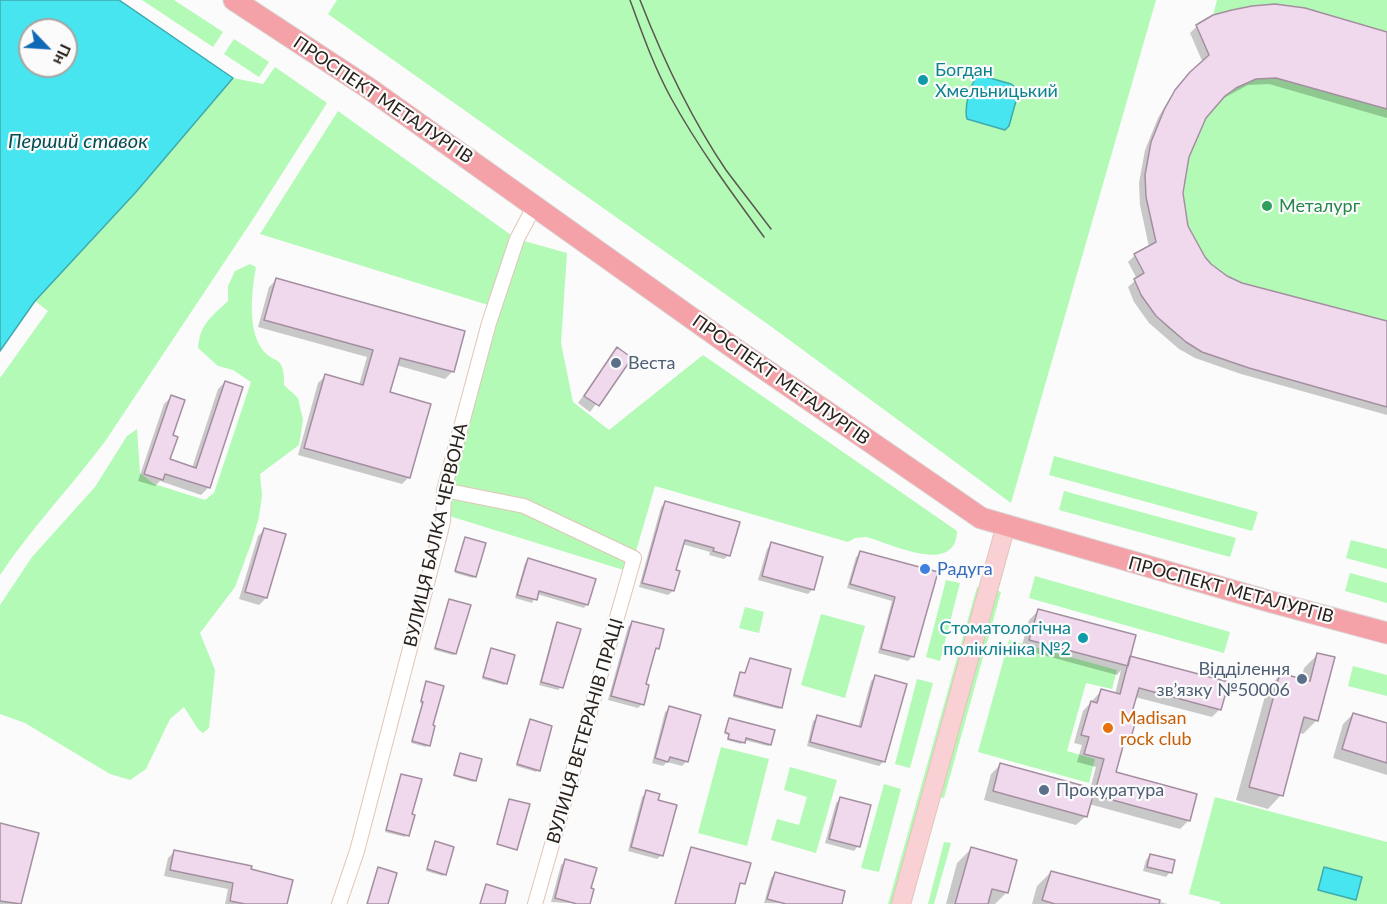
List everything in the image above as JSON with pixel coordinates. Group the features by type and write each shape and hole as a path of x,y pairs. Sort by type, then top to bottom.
{"main road":[{"name":"ПРОСПЕКТ МЕТАЛУРГІВ","path":"234,0 355,79 728,344 981,519 1387,633"}],"street":[{"name":"ВУЛИЦЯ БАЛКА ЧЕРВОНА","path":"339,904 357,851 440,534 444,490 489,323 517,239 535,205"},
{"name":"ВУЛИЦЯ ВЕТЕРАНІВ ПРАЦІ","path":"444,490 524,506 634,558 536,904"},
{"path":"901,904 1006,525"}],"green space":[{"path":"142,0 174,0 223,32 213,47"},
{"path":"337,0 1156,0 1011,503 769,325 328,14"},
{"name":"Металург","path":"1217,0 1387,0 1387,407 1238,364 1196,347 1178,336 1161,321 1146,302 1134,279 1144,273 1134,254 1156,242 1146,197 1156,147 1150,145 1164,110 1209,55 1196,25 1213,15"},
{"path":"234,39 269,62 259,77 224,54"},
{"path":"275,67 327,103 106,440 25,540 0,575 0,378 48,311 35,301 136,192 233,78 263,84"},
{"path":"338,111 511,235 488,305 260,234"},
{"path":"517,239 567,253 561,343 573,402 609,430 703,355 957,531 954,545 946,552 934,555 920,554 866,537 855,538 848,542 655,486 630,572 443,514"},
{"path":"250,264 256,267 252,298 254,331 262,349 283,368 284,385 298,398 303,420 299,445 260,474 262,495 259,517 235,587 200,633 215,670 209,728 203,733 198,729 184,707 170,719 146,769 130,780 110,774 25,723 0,714 0,605 32,557 95,487 127,436 137,429 140,473 154,484 205,500 214,493 251,382 233,370 218,366 198,348 199,340 207,322 228,301 228,286 235,271"},
{"path":"1054,456 1258,512 1252,531 1049,475"},
{"path":"1064,491 1236,538 1230,557 1059,510"},
{"path":"1351,540 1387,549 1387,569 1346,558"},
{"path":"1350,573 1387,583 1387,603 1345,591"},
{"path":"1035,576 1230,632 1224,653 1029,598"},
{"path":"946,580 960,583 940,661 926,657"},
{"path":"977,587 981,588 893,904 888,904"},
{"path":"996,590 1001,592 944,798 939,797"},
{"path":"745,607 764,612 759,633 739,628"},
{"path":"821,614 865,626 845,698 801,685"},
{"path":"1009,640 1117,670 1112,689 1086,683 1067,751 1095,759 1089,783 978,752"},
{"path":"1353,666 1387,675 1387,696 1348,686"},
{"path":"917,679 933,683 910,768 895,764"},
{"path":"721,747 769,759 747,846 698,833"},
{"path":"790,767 837,780 816,853 771,840 777,819 799,825 807,797 784,790"},
{"path":"884,784 901,789 879,872 861,868"},
{"path":"1215,797 1387,842 1387,904 1220,904 1220,902 1189,894"},
{"path":"944,842 951,843 934,904 928,904"}],"water":[{"name":"Перший ставок","path":"0,0 119,0 233,78 136,192 35,301 0,351"},
{"path":"979,75 1011,84 1019,90 1009,126 1005,130 967,119 968,96"},
{"path":"1324,867 1362,877 1356,900 1318,890"}],"building":[{"path":"1275,4 1305,8 1387,32 1387,109 1276,78 1256,79 1236,88 1225,96 1206,118 1189,157 1183,193 1188,226 1205,257 1227,276 1242,283 1387,321 1387,407 1249,368 1202,352 1186,342 1156,316 1141,295 1134,279 1144,273 1134,254 1156,242 1146,197 1145,175 1151,142 1175,90 1209,55 1196,25 1213,15 1252,6"},
{"path":"276,278 465,331 454,372 400,358 390,392 431,404 410,478 304,448 325,374 363,385 373,350 264,320"},
{"path":"617,347 632,358 599,406 584,396"},
{"path":"225,381 243,387 210,488 165,474 163,480 144,474 171,395 185,400 173,435 178,437 170,459 196,468"},
{"path":"665,501 740,522 730,556 713,551 714,548 685,540 676,570 680,571 674,591 642,583"},
{"path":"264,528 286,534 267,598 245,592"},
{"path":"465,537 486,543 476,577 455,571"},
{"path":"771,542 823,557 814,590 762,576"},
{"path":"860,551 938,572 914,657 881,649 895,597 850,584"},
{"path":"528,558 596,579 588,605 539,591 537,600 517,595"},
{"path":"449,599 471,605 456,654 435,648"},
{"name":"Стоматологічна поліклініка №2","path":"1038,609 1136,635 1128,666 1029,640"},
{"path":"632,621 664,629 646,684 649,685 644,705 611,696"},
{"path":"557,622 581,629 563,688 541,682"},
{"path":"491,648 515,655 507,684 483,677"},
{"path":"1317,653 1335,657 1318,721 1304,717 1283,796 1249,787 1280,673 1310,681"},
{"path":"1130,656 1229,682 1221,710 1139,688 1130,719 1136,720 1130,741 1125,739 1116,772 1197,794 1190,821 1094,795 1104,759 1084,754 1089,737 1081,735 1091,701 1097,703 1101,689 1120,694"},
{"path":"750,658 791,669 782,708 734,695 740,672 745,673"},
{"path":"875,675 907,684 885,762 810,742 817,715 861,727"},
{"path":"426,681 444,686 433,725 435,726 430,746 412,741 423,702 421,701"},
{"path":"669,706 701,715 688,762 670,757 668,762 655,758"},
{"path":"1353,713 1387,723 1387,763 1342,749"},
{"path":"729,718 775,730 771,745 746,738 745,743 728,739 729,734 725,732"},
{"path":"530,719 552,726 540,771 517,764"},
{"path":"460,753 482,759 476,781 454,775"},
{"name":"Прокуратура","path":"1000,763 1095,789 1087,817 993,791"},
{"path":"401,774 422,779 412,814 415,815 409,836 386,830"},
{"path":"646,790 660,794 658,800 677,805 663,856 631,847"},
{"path":"840,797 871,805 860,847 829,839"},
{"path":"509,799 530,804 517,850 497,844"},
{"path":"0,823 39,833 21,904 0,901"},
{"path":"435,841 454,847 446,875 427,869"},
{"path":"691,847 751,863 745,884 740,883 735,904 675,904"},
{"path":"971,847 1017,860 1008,893 992,889 988,904 955,904"},
{"path":"174,850 252,866 251,869 293,880 287,904 245,904 230,901 233,883 170,870"},
{"path":"1150,854 1175,860 1172,873 1147,867"},
{"path":"565,859 597,868 591,888 594,889 590,904 577,904 555,898"},
{"path":"378,867 397,873 388,904 367,904"},
{"path":"1051,871 1160,900 1159,904 1055,904 1042,900"},
{"path":"775,872 845,891 842,904 786,904 767,899"},
{"path":"486,884 508,891 505,904 480,904"}],"tram line":[{"path":"630,0 654,62 681,116 764,237"},
{"path":"640,0 668,66 701,129 726,170 771,229"}],"place":[{"name":"Богдан Хмельницький","path":"923,80"},
{"name":"Металург","path":"1267,206"},
{"name":"Веста","path":"616,363"},
{"name":"Радуга","path":"925,569"},
{"name":"Стоматологічна поліклініка №2","path":"1083,638"},
{"name":"Відділення зв’язку №50006","path":"1302,679"},
{"name":"Madisan rock club","path":"1108,728"},
{"name":"Прокуратура","path":"1044,790"}]}
